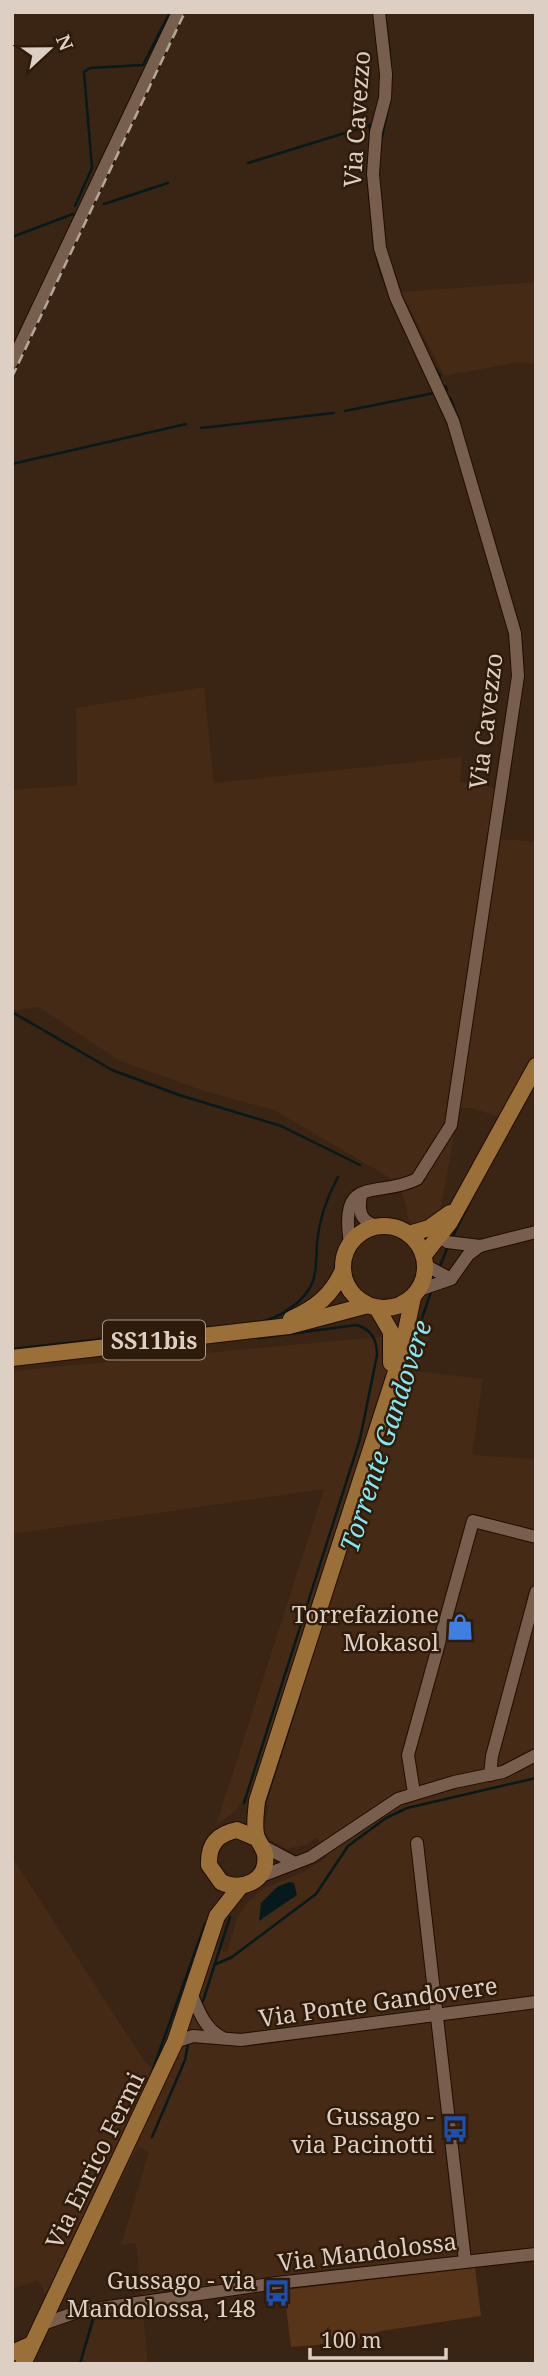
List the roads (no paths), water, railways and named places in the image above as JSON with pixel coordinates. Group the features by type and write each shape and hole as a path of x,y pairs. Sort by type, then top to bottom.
{"main road":[{"path":"218,1916 214,1875 209,1865 212,1845 240,1822 257,1801 400,1359 427,1263 536,1066"},
{"path":"409,1234 429,1228 459,1204"},
{"path":"390,1387 391,1332 373,1306 349,1289 343,1270 350,1243 364,1230 376,1226 392,1226 409,1234 427,1263"},
{"name":"SS11bis","path":"265,1327 298,1315 325,1299 335,1288 343,1270"},
{"path":"373,1306 398,1306 419,1291"},
{"name":"SS11bis","path":"12,1358 289,1326 373,1306"},
{"path":"218,1916 240,1887 259,1877 266,1857 260,1842 257,1801"},
{"path":"227,1832 237,1830 260,1842"},
{"path":"214,1875 230,1886 240,1887"},
{"name":"Via Enrico Fermi","path":"23,2364 175,2042 218,1916"},
{"path":"12,2354 32,2344"}],"street":[{"path":"12,362 178,12"},
{"name":"Via Cavezzo","path":"361,1195 380,1186 407,1184 416,1179 451,1125 519,676 515,632 453,421 396,299 380,248 373,174 376,132 384,98 386,74 379,12"},
{"path":"361,1195 360,1214 364,1222 376,1226"},
{"path":"350,1243 347,1212 361,1195"},
{"path":"453,1243 480,1246 536,1232"},
{"path":"419,1291 458,1274 468,1255 480,1246"},
{"path":"427,1263 451,1279"},
{"path":"414,1793 408,1755 473,1521 536,1537"},
{"path":"490,1775 492,1756 536,1592"},
{"path":"259,1877 311,1857 398,1799 490,1775 531,1758"},
{"path":"260,1842 293,1862"},
{"path":"416,1843 465,2261"},
{"path":"192,1995 212,2032 225,2039"},
{"name":"Via Ponte Gandovere","path":"175,2042 193,2036 241,2040 536,2002"},
{"name":"Via Mandolossa","path":"40,2325 70,2313 124,2305 536,2254"}],"waterway":[{"path":"75,206 92,168 84,72 90,68 143,65 170,12"},
{"path":"386,22 390,57"},
{"path":"382,137 387,113"},
{"path":"248,163 371,125 370,130"},
{"path":"104,204 168,183"},
{"path":"369,189 374,245"},
{"path":"12,237 73,214"},
{"path":"377,258 383,278"},
{"path":"435,368 440,376"},
{"path":"445,386 447,390"},
{"path":"345,411 434,393"},
{"path":"450,398 458,418"},
{"path":"201,428 334,413"},
{"path":"12,464 186,424"},
{"path":"12,1012 112,1070 179,1095 281,1126 360,1165"},
{"path":"259,1322 291,1308 313,1281 322,1217 338,1177"},
{"name":"Torrente Gandovere","path":"451,1240 473,1196"},
{"name":"Torrente Gandovere","path":"439,1269 448,1246"},
{"name":"Torrente Gandovere","path":"407,1362 431,1292"},
{"path":"12,1349 242,1324"},
{"path":"244,1803 360,1439 377,1355 373,1336 357,1325 258,1338"},
{"path":"536,1639 536,1671"},
{"name":"Torrente Gandovere","path":"264,1806 300,1694"},
{"path":"214,1965 232,1957 316,1894 348,1846 386,1818 407,1808 536,1778"},
{"name":"Torrente Gandovere","path":"203,2001 230,1917"},
{"path":"152,2072 205,1924"},
{"name":"Torrente Gandovere","path":"152,2137 185,2060 188,2044"},
{"name":"Torrente Gandovere","path":"80,2364 93,2319"}],"railway":[{"path":"12,377 185,12"}],"place":[{"name":"Torrefazione Mokasol","path":"460,1627"},
{"name":"Gussago - via Pacinotti","path":"455,2129"},
{"name":"Gussago - via Mandolossa, 148","path":"277,2293"}]}
